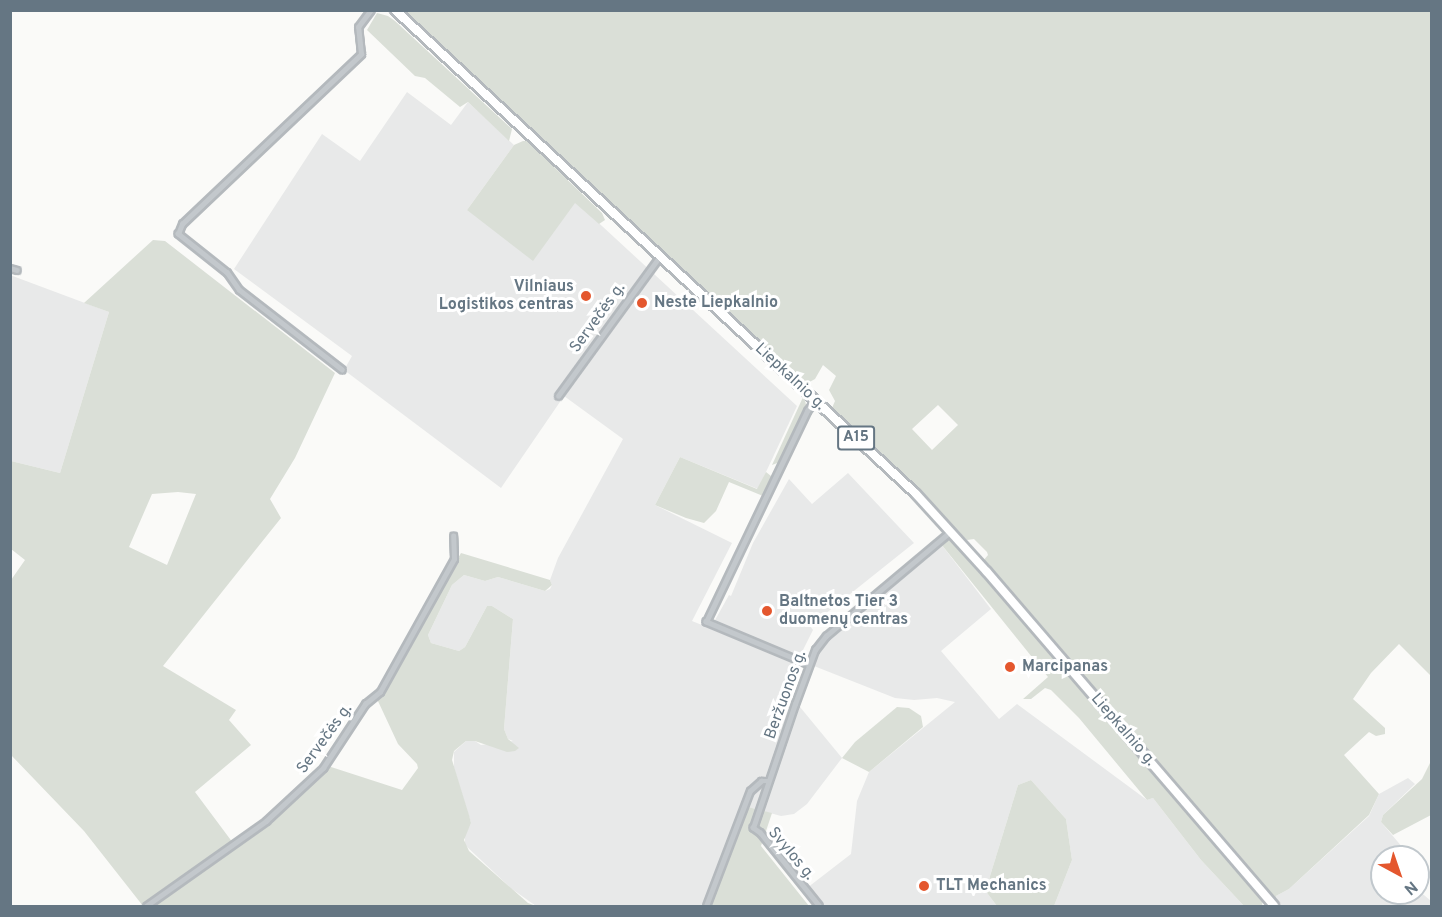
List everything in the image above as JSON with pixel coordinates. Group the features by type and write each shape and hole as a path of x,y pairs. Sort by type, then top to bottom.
{"highway":[{"name":"Liepkalnio g.","path":"395,10 916,494 951,531 1270,905"}],"street":[{"path":"342,370 239,290 227,273 178,234 182,224 361,54 358,27 371,10"},
{"name":"Servečės g.","path":"558,396 660,256"},
{"path":"10,268 17,270"},
{"path":"810,665 706,622 807,411 815,400"},
{"name":"Beržuonos g.","path":"768,781 815,650 826,636 951,531"},
{"name":"Servečės g.","path":"147,905 266,821 323,768 365,704 380,692 454,559 453,536"},
{"path":"706,906 750,791 761,781 768,781"},
{"name":"Svylos g.","path":"768,781 753,828 760,833 819,906"}],"shaded area":[{"path":"401,11 1431,11 1431,676 1399,644 1371,673 1353,699 1385,728 1385,734 1376,736 1369,732 1344,755 1379,794 1369,815 1289,889 1276,896 1275,901 983,561 988,555 987,552 974,539 967,540 922,493 832,408 835,401 829,390 836,376 823,365 815,379 806,384","holes":["938,405 958,425 932,450 912,429"]},
{"path":"377,13 395,21 512,129 509,141 468,102 460,107 425,78 415,76 367,30"},
{"path":"407,92 451,125 468,102 514,145 467,210 576,202 797,406 758,489 680,457 655,505 732,543 692,621 795,663 786,690 842,758 807,804 794,814 781,816 748,807 709,906 536,906 512,889 465,845 465,835 471,823 454,768 454,752 466,741 475,741 481,745 513,741 508,739 504,729 513,619 492,606 487,606 465,647 459,651 431,643 428,635 452,585 464,575 485,581 498,577 545,591 550,589 552,585 550,580 558,558 623,439 564,396 501,488 344,370 352,356 234,269 322,134 360,161"},
{"path":"527,141 602,213 605,220 599,224 575,203 533,261 467,210 514,145"},
{"path":"153,240 165,241 335,373 295,458 270,499 281,518 163,666 236,710 229,720 251,745 195,792 233,843 143,906 84,831 11,755 11,580 25,560 11,549 11,461 60,473 109,312 84,303","holes":["178,492 196,494 167,565 129,547 152,494"]},
{"path":"10,275 109,312 60,473 11,461"},
{"path":"804,395 806,405 780,462 772,465"},
{"path":"680,457 757,489 766,472 771,476 771,481 763,496 729,482 716,511 704,523 655,505"},
{"path":"848,473 914,543 810,626 813,630 799,658 714,622 729,595 731,596 753,543 789,479 812,504"},
{"path":"951,539 1263,899 1262,906 1244,906 1201,860 1153,798 1147,800 1079,718 1051,690 1045,688 1031,699 1023,699 1048,677 941,544"},
{"path":"941,544 991,609 941,651 999,719 1017,704 1147,800 1153,798 1201,860 1244,906 1054,906 1072,860 1066,819 1031,780 1018,785 990,876 987,893 997,906 822,906 807,888 851,854 857,801 869,772 955,702 937,698 914,700 895,698 814,666 823,645"},
{"path":"461,553 550,580 552,585 545,591 498,577 485,581 464,575 452,585 428,635 431,643 459,651 465,647 487,606 492,606 513,619 504,729 508,739 519,748 507,752 475,741 466,741 454,751 452,760 471,823 464,840 469,851 528,903 536,906 150,906 266,824 328,766 402,790 418,768 417,764 398,744 377,699"},
{"path":"897,707 909,708 921,716 923,727 869,772 842,758 855,742"},
{"path":"1431,761 1431,815 1393,835 1381,822 1383,815 1422,779"},
{"path":"1408,778 1415,784 1383,815 1381,822 1400,845 1370,845 1370,905 1430,905 1430,900 1431,906 1279,906 1275,901 1276,896 1289,889 1369,816 1379,794"},
{"path":"1031,780 1066,819 1072,860 1054,906 997,906 987,893 990,876 1018,785"},
{"path":"748,807 772,813 761,846 809,906 709,906"}],"place":[{"name":"Vilniaus Logistikos centras","path":"586,296"},
{"name":"Neste Liepkalnio","path":"642,303"},
{"name":"Baltnetos Tier 3 duomenų centras","path":"767,611"},
{"name":"Marcipanas","path":"1010,667"},
{"name":"TLT Mechanics","path":"924,886"}]}
